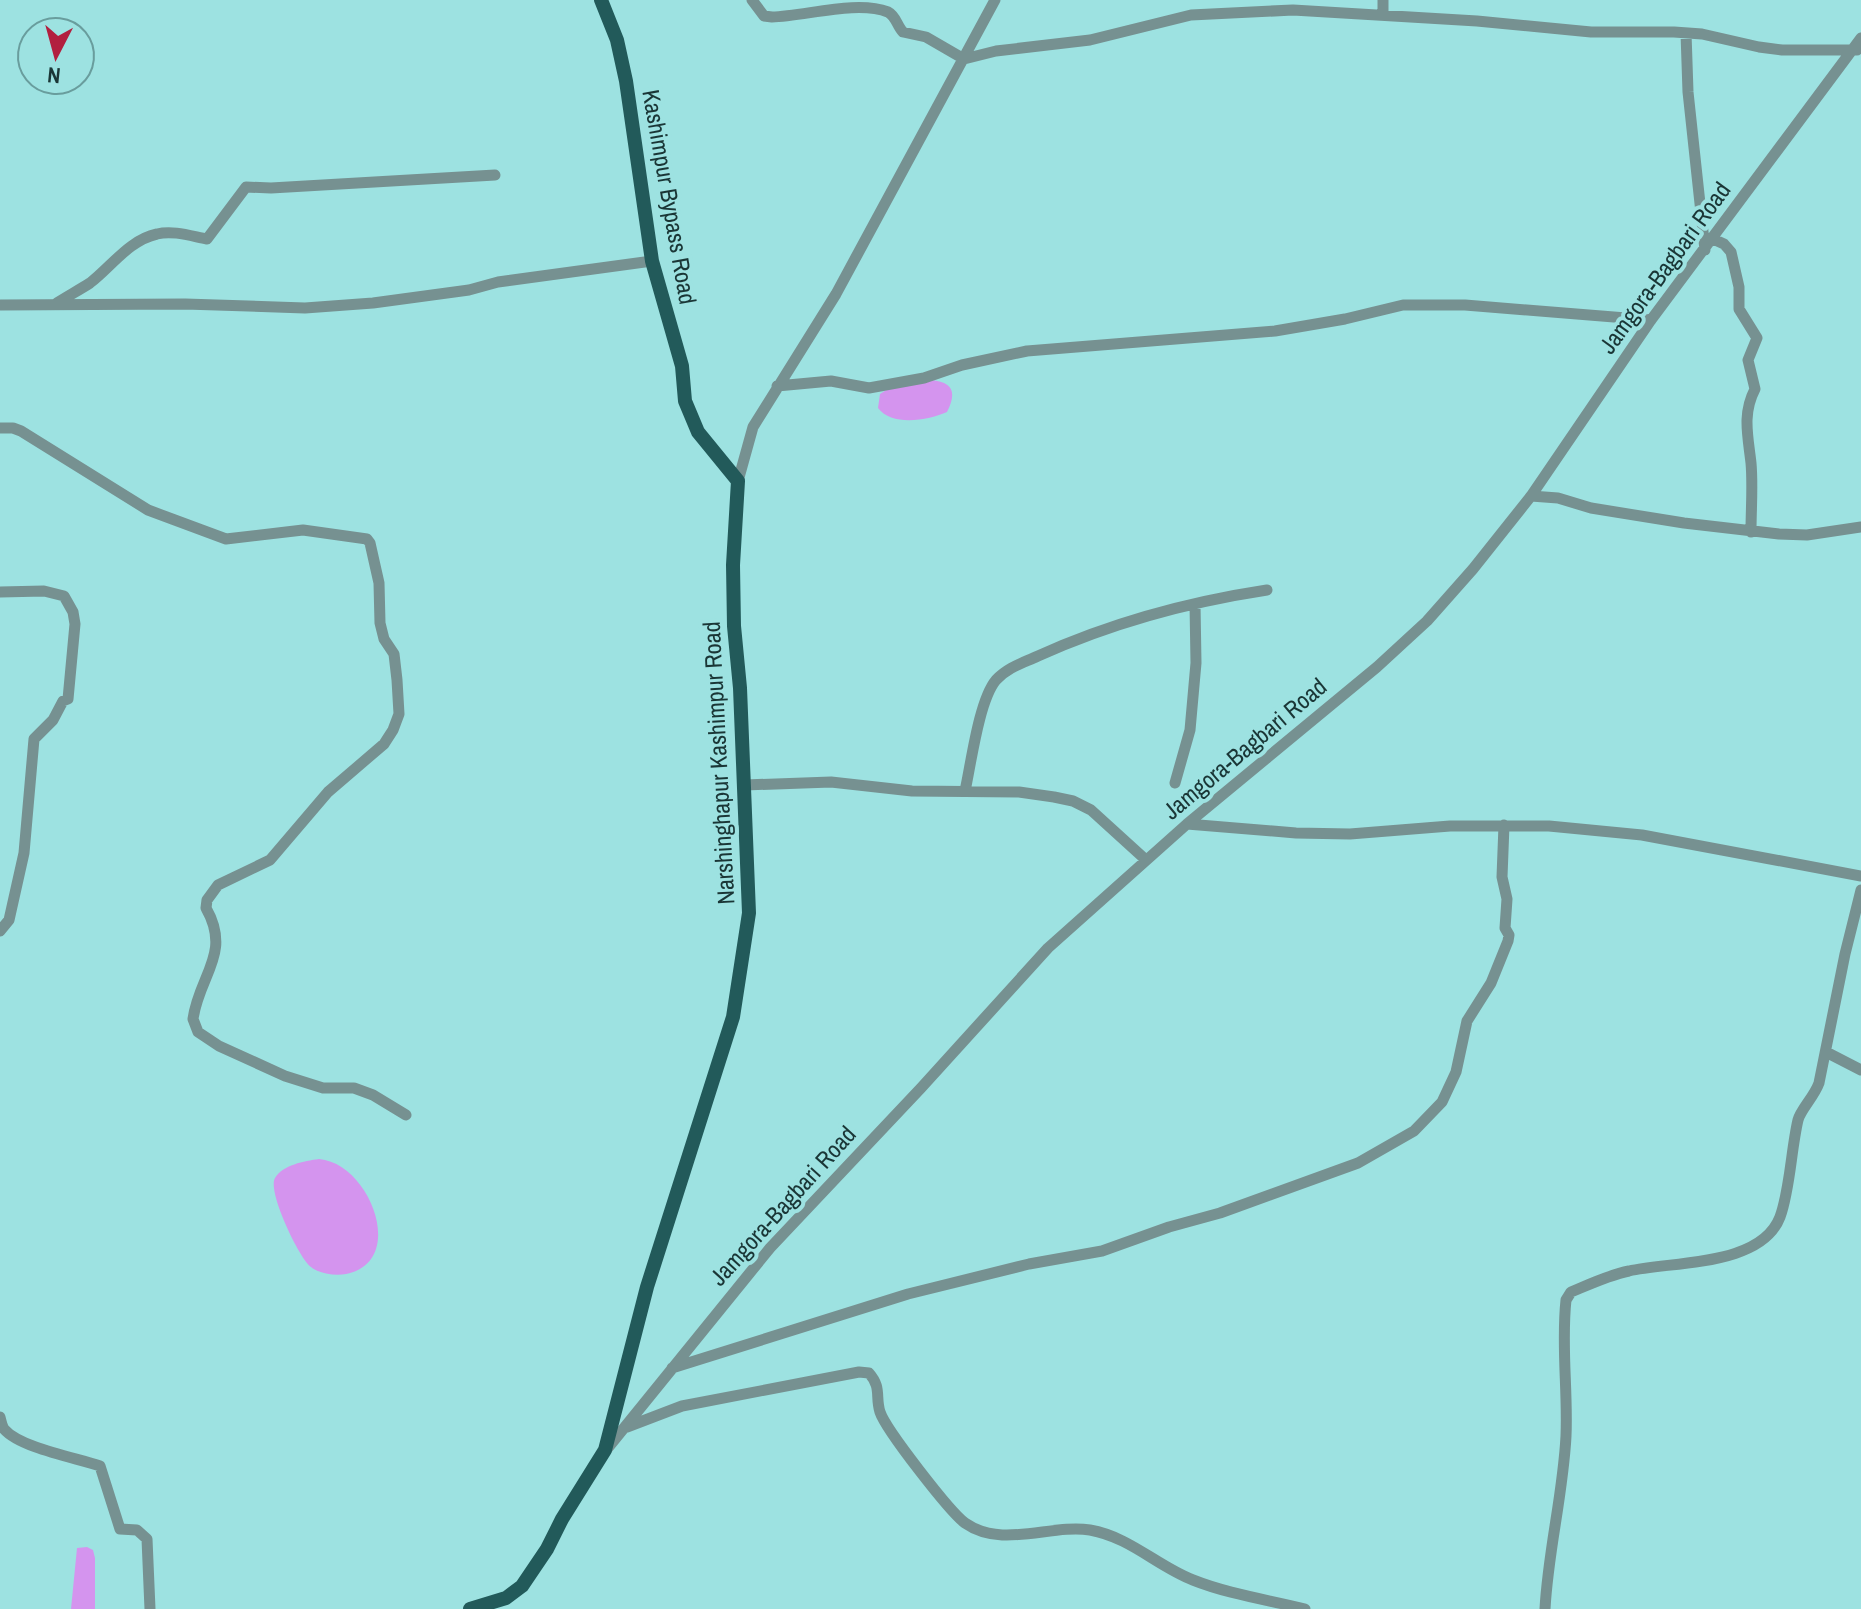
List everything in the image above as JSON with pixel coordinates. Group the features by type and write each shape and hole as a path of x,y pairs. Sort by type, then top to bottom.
{"main road":[{"name":"Kashimpur Bypass Road","path":"601,0 617,40 626,81 652,261 682,366 688,411 698,432 738,481"},
{"name":"Narshinghapur Kashimpur Road","path":"470,1609 506,1598 522,1586 605,1450 647,1287 733,1017 749,913 745,785 734,626 733,565 738,481"}],"street":[{"path":"752,0 764,16 772,17 844,7 885,11 894,16 903,32 926,37 964,59 996,51 1090,40 1191,15 1293,10 1383,14 1576,31 1686,33 1782,50 1857,50"},
{"name":"Narshinghapur Kashimpur Road","path":"738,481 753,427 836,294 995,0"},
{"path":"1383,0 1383,14"},
{"path":"1686,33 1688,92 1705,250"},
{"name":"Jamgora-Bagbari Road","path":"605,1450 770,1248 1048,948 1187,824 1377,667 1427,621 1531,496 1651,320 1857,50 1861,38"},
{"path":"53,305 89,283 134,244 150,236 178,233 207,239 246,187 495,175"},
{"path":"1713,239 1731,252 1738,278 1739,309 1757,338 1748,360 1755,389 1748,404 1746,425 1751,464 1751,532"},
{"path":"0,305 154,303 318,307 469,290 498,282 652,261"},
{"path":"777,386 831,381 869,388 924,378 962,365 1027,351 1275,331 1403,305 1465,305 1651,320"},
{"path":"0,428 21,431 148,510 226,539 303,530 367,539 370,543 379,583 380,623 384,639 394,654 399,714 384,744 328,792 270,860 230,877 211,892 206,908 215,924 216,952 193,1019 198,1032 219,1046 285,1076 323,1088 354,1088 373,1095 406,1115"},
{"path":"1531,496 1751,532 1807,535 1861,527"},
{"path":"965,791 987,695 1003,673 1017,664 1104,628 1195,604 1267,590"},
{"path":"0,592 44,591 64,596 73,612 75,624 68,699 63,701 53,720 34,739 24,853 9,920 0,931"},
{"path":"1175,783 1190,730 1196,663 1195,604"},
{"path":"745,785 831,782 912,791 1019,792 1073,801 1098,816 1146,860"},
{"path":"1187,824 1350,834 1450,826 1549,826 1642,835 1861,876"},
{"path":"672,1368 908,1294 1029,1264 1102,1251 1220,1213 1358,1163 1414,1131 1442,1102 1456,1072 1467,1021 1491,983 1508,941 1505,928 1507,899 1502,877 1504,825"},
{"path":"1545,1609 1566,1435 1566,1300 1571,1292 1626,1272 1705,1261 1739,1251 1770,1233 1780,1217 1799,1115 1814,1098 1861,890"},
{"path":"1826,1052 1861,1070"},
{"path":"626,1427 682,1406 859,1372 869,1373 877,1383 880,1412 896,1440 965,1523 1002,1535 1067,1529 1116,1536 1195,1581 1305,1609"},
{"path":"1,1426 43,1449 100,1466 120,1529 137,1530 147,1539 150,1609"}],"shaded area":[{"path":"931,380 944,383 951,389 952,399 947,412 921,419 901,420 884,414 878,408 880,394 891,387"},
{"path":"319,1159 337,1165 353,1177 366,1194 375,1214 378,1233 375,1252 365,1266 346,1274 323,1273 306,1261 286,1224 276,1196 275,1178 283,1170 294,1164"},
{"path":"77,1548 93,1550 95,1558 95,1609 71,1609"}]}
